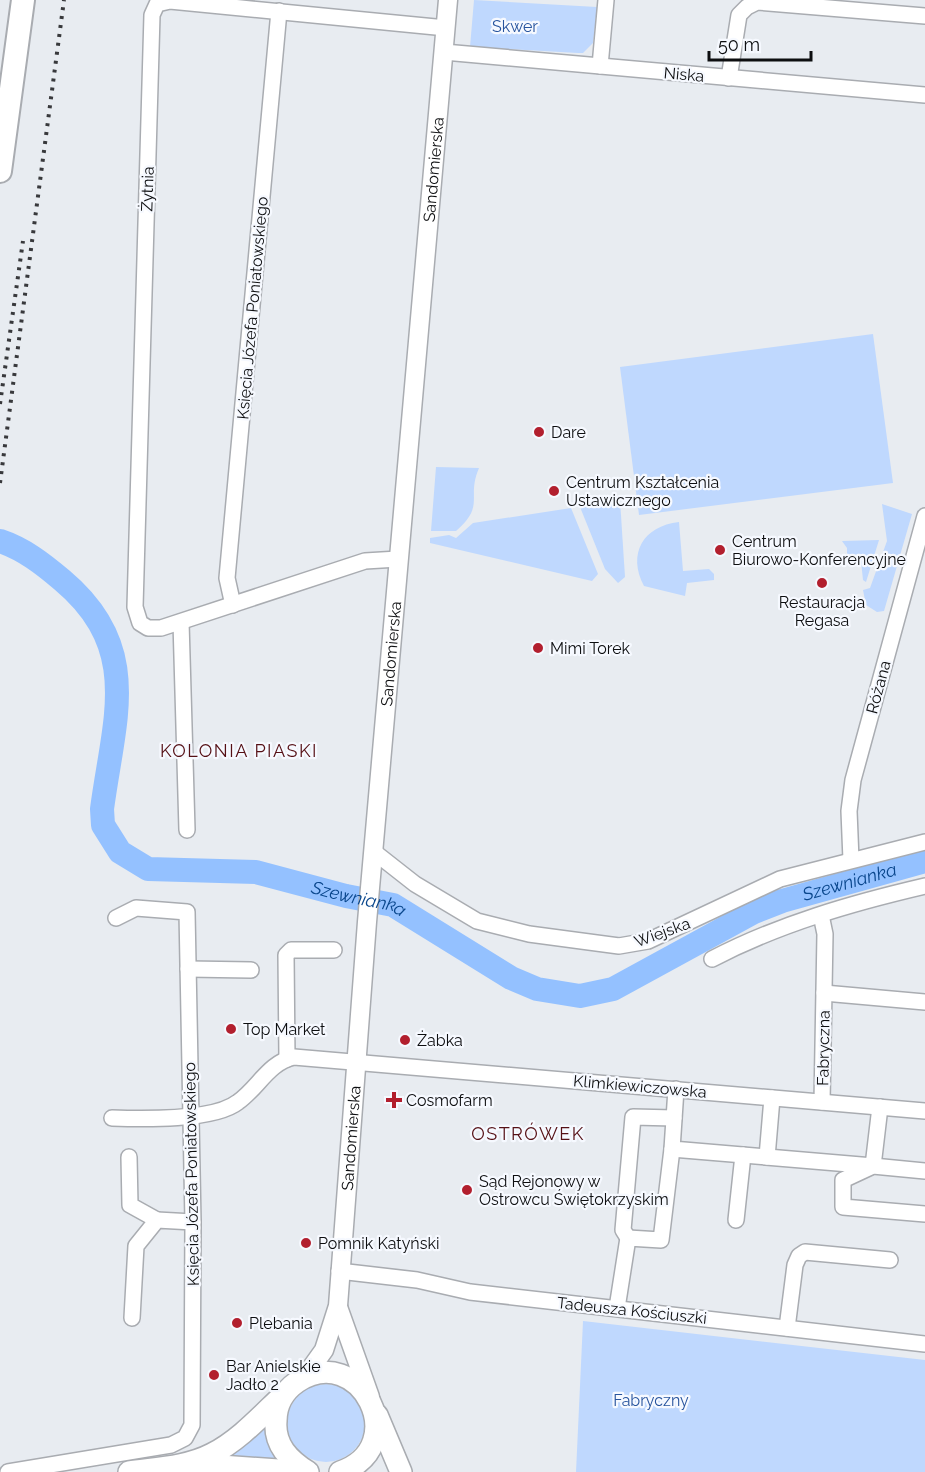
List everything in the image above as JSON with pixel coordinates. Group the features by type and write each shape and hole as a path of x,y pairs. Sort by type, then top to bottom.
{"main road":[{"path":"0,171 23,0"},
{"path":"129,1472 186,1463 223,1448 304,1378 322,1373 344,1377 363,1389 373,1405 401,1472"},
{"path":"284,1395 276,1416 277,1438 288,1456 307,1472"},
{"path":"340,1472 357,1463 372,1445 376,1431 373,1405"},
{"path":"186,1463 307,1472"}],"street":[{"name":"Żytnia","path":"181,622 161,628 148,628 140,623 135,608 152,15 157,4 170,0 446,28"},
{"name":"Sandomierska","path":"304,1378 324,1350 338,1306 371,874 448,0"},
{"path":"600,66 606,0"},
{"path":"729,78 739,15 747,6 757,2 925,16"},
{"name":"Księcia Józefa Poniatowskiego","path":"233,605 227,578 279,11"},
{"name":"Niska","path":"444,52 925,95"},
{"name":"Różana","path":"851,860 849,811 853,780 925,516"},
{"path":"187,830 181,622 365,561 398,559"},
{"name":"Wiejska","path":"374,851 433,896 477,921 529,934 607,946 630,945 648,940 780,879 925,842"},
{"path":"712,959 751,940 821,915 925,886"},
{"name":"Księcia Józefa Poniatowskiego","path":"8,1472 163,1447 177,1443 188,1434 192,1425 193,1222 188,912 136,908 116,918"},
{"name":"Fabryczna","path":"821,915 825,934 822,1102"},
{"path":"112,1118 149,1119 191,1115 226,1109 237,1103 267,1072 287,1059 286,954 291,950 334,950"},
{"path":"188,969 251,970"},
{"name":"Fabryczna","path":"824,993 925,1002"},
{"name":"Klimkiewiczowska","path":"287,1059 301,1057 925,1111"},
{"path":"628,1238 661,1240 672,1149 676,1089"},
{"path":"767,1157 772,1098"},
{"path":"873,1166 880,1107"},
{"path":"617,1308 628,1238 623,1230 633,1117 674,1118"},
{"path":"672,1149 925,1171"},
{"path":"736,1220 743,1155"},
{"path":"129,1156 130,1205 157,1220 193,1222"},
{"path":"873,1166 843,1180 843,1207 925,1214"},
{"path":"132,1318 136,1246 157,1220"},
{"path":"787,1328 795,1265 799,1256 805,1252 890,1260"},
{"name":"Tadeusza Kościuszki","path":"339,1271 417,1280 470,1292 925,1344"},
{"name":"Sandomierska","path":"338,1306 373,1405"}],"green space":[{"name":"Skwer","path":"474,0 597,7 593,43 583,53 470,47"},
{"path":"873,334 893,483 639,515 620,367"},
{"path":"436,467 479,468 474,487 473,508 465,522 456,531 431,531"},
{"path":"620,500 625,577 618,583 605,569 580,507"},
{"path":"882,504 912,514 884,611 877,612 866,605 863,590 870,588 887,541"},
{"path":"571,508 598,574 592,581 430,543 430,538 449,535 456,538 473,523"},
{"path":"679,522 683,571 709,569 714,574 714,580 687,583 685,596 644,586 637,563 638,553 648,536 656,529"},
{"path":"879,540 866,582 863,580 861,561 866,564 866,556 847,554 847,548 842,541"},
{"name":"Fabryczny","path":"583,1321 925,1360 925,1472 576,1472"},
{"path":"326,1384 341,1387 354,1395 362,1408 365,1423 362,1438 354,1451 341,1459 326,1462 311,1459 298,1451 290,1438 287,1423 290,1408 298,1395 311,1387"},
{"path":"266,1425 270,1447 277,1459 230,1457"}],"waterway":[{"name":"Szewnianka","path":"0,541 25,553 62,580 87,606 104,632 113,658 117,686 116,714 102,809 103,825 120,852 148,869 256,872 346,896 393,905 511,978 537,989 580,996 613,989 754,912 782,901 925,861"}],"railway":[{"path":"0,483 64,0"},
{"path":"0,404 23,241"}],"place":[{"name":"Dare","path":"539,432"},
{"name":"Centrum Kształcenia Ustawicznego","path":"554,491"},
{"name":"Centrum Biurowo-Konferencyjne","path":"720,550"},
{"name":"Restauracja Regasa","path":"822,583"},
{"name":"Mimi Torek","path":"538,648"},
{"name":"Top Market","path":"231,1029"},
{"name":"Żabka","path":"405,1040"},
{"name":"Cosmofarm","path":"394,1100"},
{"name":"Sąd Rejonowy w Ostrowcu Świętokrzyskim","path":"467,1190"},
{"name":"Pomnik Katyński","path":"306,1243"},
{"name":"Plebania","path":"237,1323"},
{"name":"Bar Anielskie Jadło 2","path":"214,1375"}],"district":[{"name":"KOLONIA PIASKI","path":"239,751"},
{"name":"OSTRÓWEK","path":"528,1134"}]}
